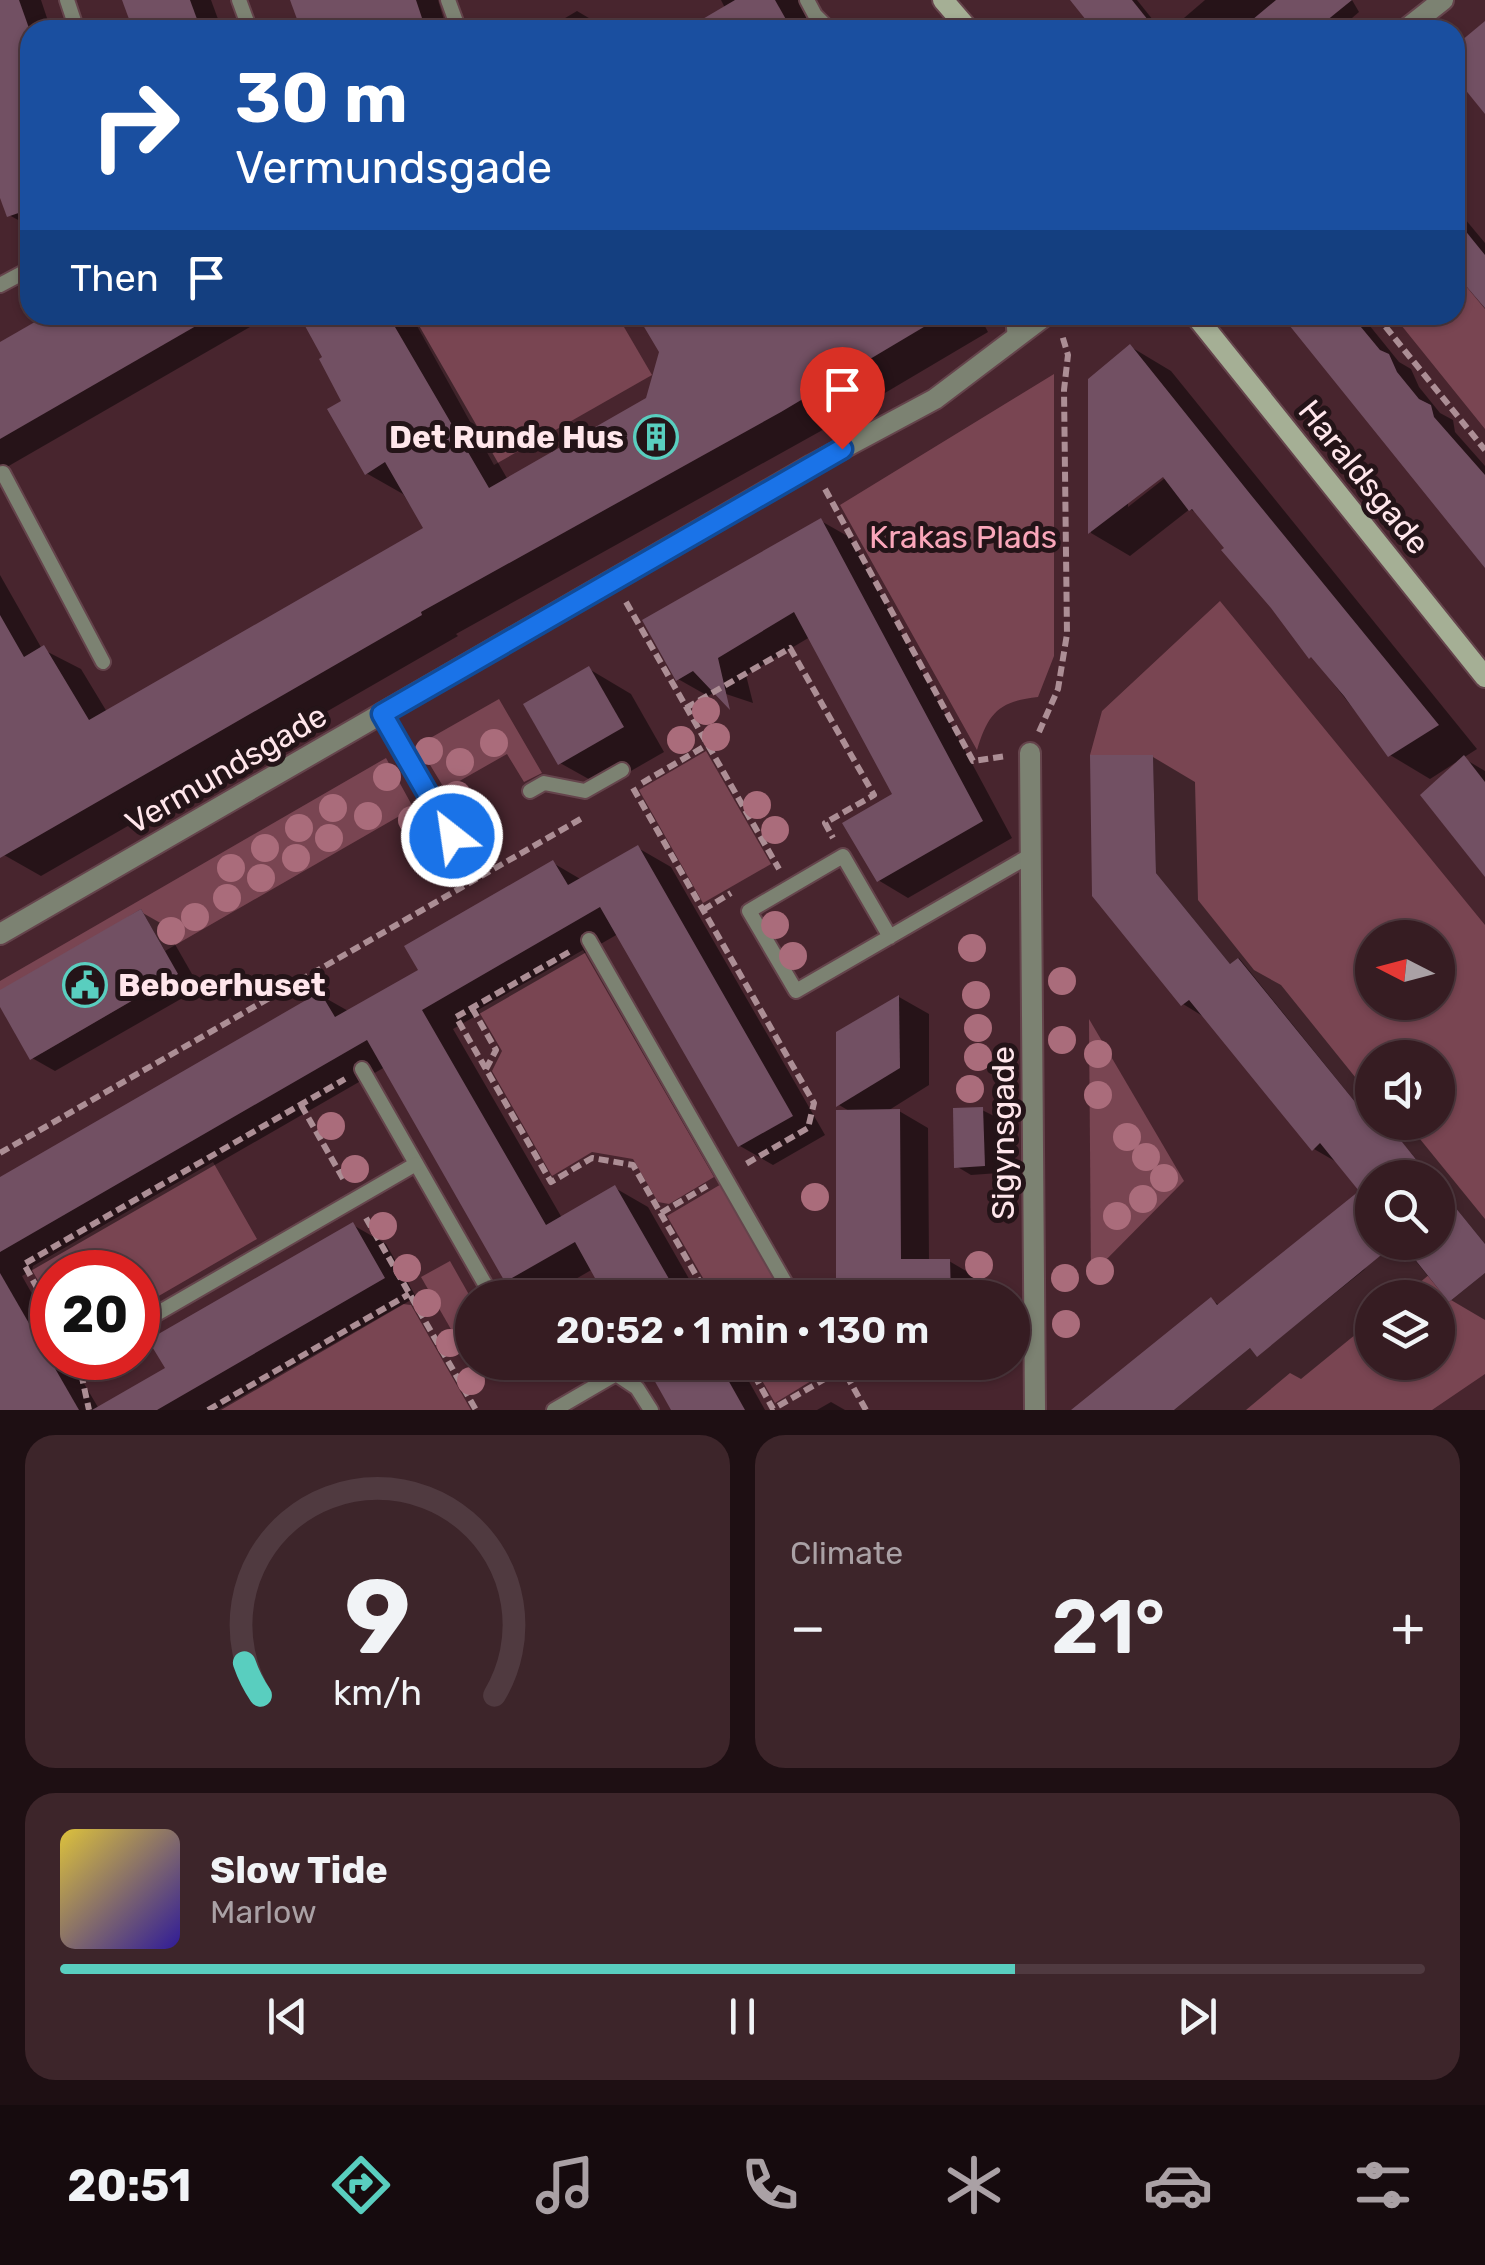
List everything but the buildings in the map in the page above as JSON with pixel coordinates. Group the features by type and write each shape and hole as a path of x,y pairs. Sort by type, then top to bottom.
{"street":[{"path":"943,0 960,20"},
{"path":"1418,20 1443,0"},
{"name":"Vermundsgade","path":"0,934 812,465 934,399 1015,340 1047,325"},
{"name":"Haraldsgade","path":"1203,325 1485,677"},
{"name":"Sigynsgade","path":"1030,753 1035,1410"}],"lane":[{"path":"806,0 822,20"},
{"path":"1014,325 1015,340"},
{"path":"0,474 102,662"},
{"path":"382,714 452,836"},
{"path":"530,791 544,783 584,791 622,770"},
{"path":"890,936 843,856 750,911 796,991 1031,855"},
{"path":"589,940 784,1280"},
{"path":"362,1069 483,1280"},
{"path":"160,1312 416,1164"},
{"path":"554,1410 606,1380"},
{"path":"625,1380 638,1388 651,1410"}],"path":[{"path":"812,465 973,761 1030,753 1058,689 1067,634 1064,390 1068,355 1054,325"},
{"path":"1384,325 1485,450"},
{"path":"613,580 790,887"},
{"path":"686,708 790,648 874,795 825,823 843,856"},
{"path":"633,788 708,745"},
{"path":"622,770 814,1103 808,1128 724,1176"},
{"path":"0,1154 598,808"},
{"path":"589,940 456,1017 550,1182 592,1158 633,1164 699,1280"},
{"path":"472,1008 496,1050 486,1070"},
{"path":"48,1250 362,1069"},
{"path":"301,1104 476,1410"},
{"path":"661,1213 705,1187"},
{"path":"208,1410 409,1294"},
{"path":"83,1380 89,1410"},
{"path":"757,1380 773,1409 818,1380"},
{"path":"848,1380 866,1410"}],"green space":[{"path":"1465,285 1485,309 1485,429 1401,325 1465,325"},
{"path":"417,325 623,325 652,375 494,465"},
{"name":"Krakas Plads","path":"1054,374 1054,656 1038,697 1014,702 997,711 977,750 840,505"},
{"path":"1220,601 1485,925 1485,1244 1455,1207 1455,1160 1417,1160 1400,1140 1455,1140 1455,1040 1355,1040 1355,1102 1239,958 1230,964 1156,873 1153,755 1090,755 1102,711"},
{"path":"499,699 542,773 524,782 507,754 456,783 468,805 458,811 418,745"},
{"path":"706,751 771,864 703,903 639,790"},
{"path":"386,758 425,829 416,835 403,814 165,951 141,909 128,917 164,982 42,1053 0,990 0,981"},
{"path":"583,950 714,1177 669,1204 658,1202 633,1159 592,1152 552,1176 492,1071 502,1051 478,1010"},
{"path":"1089,1019 1184,1181 1091,1275"},
{"path":"213,1162 257,1239 160,1295 160,1250 61,1250"},
{"path":"723,1183 778,1280 704,1280 667,1216"},
{"path":"1371,1260 1415,1260 1431,1280 1355,1280 1355,1380 1455,1380 1455,1297 1485,1273 1485,1374 1432,1410 1174,1410 1250,1348 1257,1356"},
{"path":"450,1261 461,1280 455,1280 455,1329 452,1331 421,1277"},
{"path":"403,1304 411,1305 471,1410 218,1410"},
{"path":"762,1380 810,1380 811,1381 775,1403"}],"place":[{"name":"Det Runde Hus","path":"656,437"},
{"name":"Beboerhuset","path":"85,985"}],"route":[{"path":"452,836 382,714 842,449"}]}
